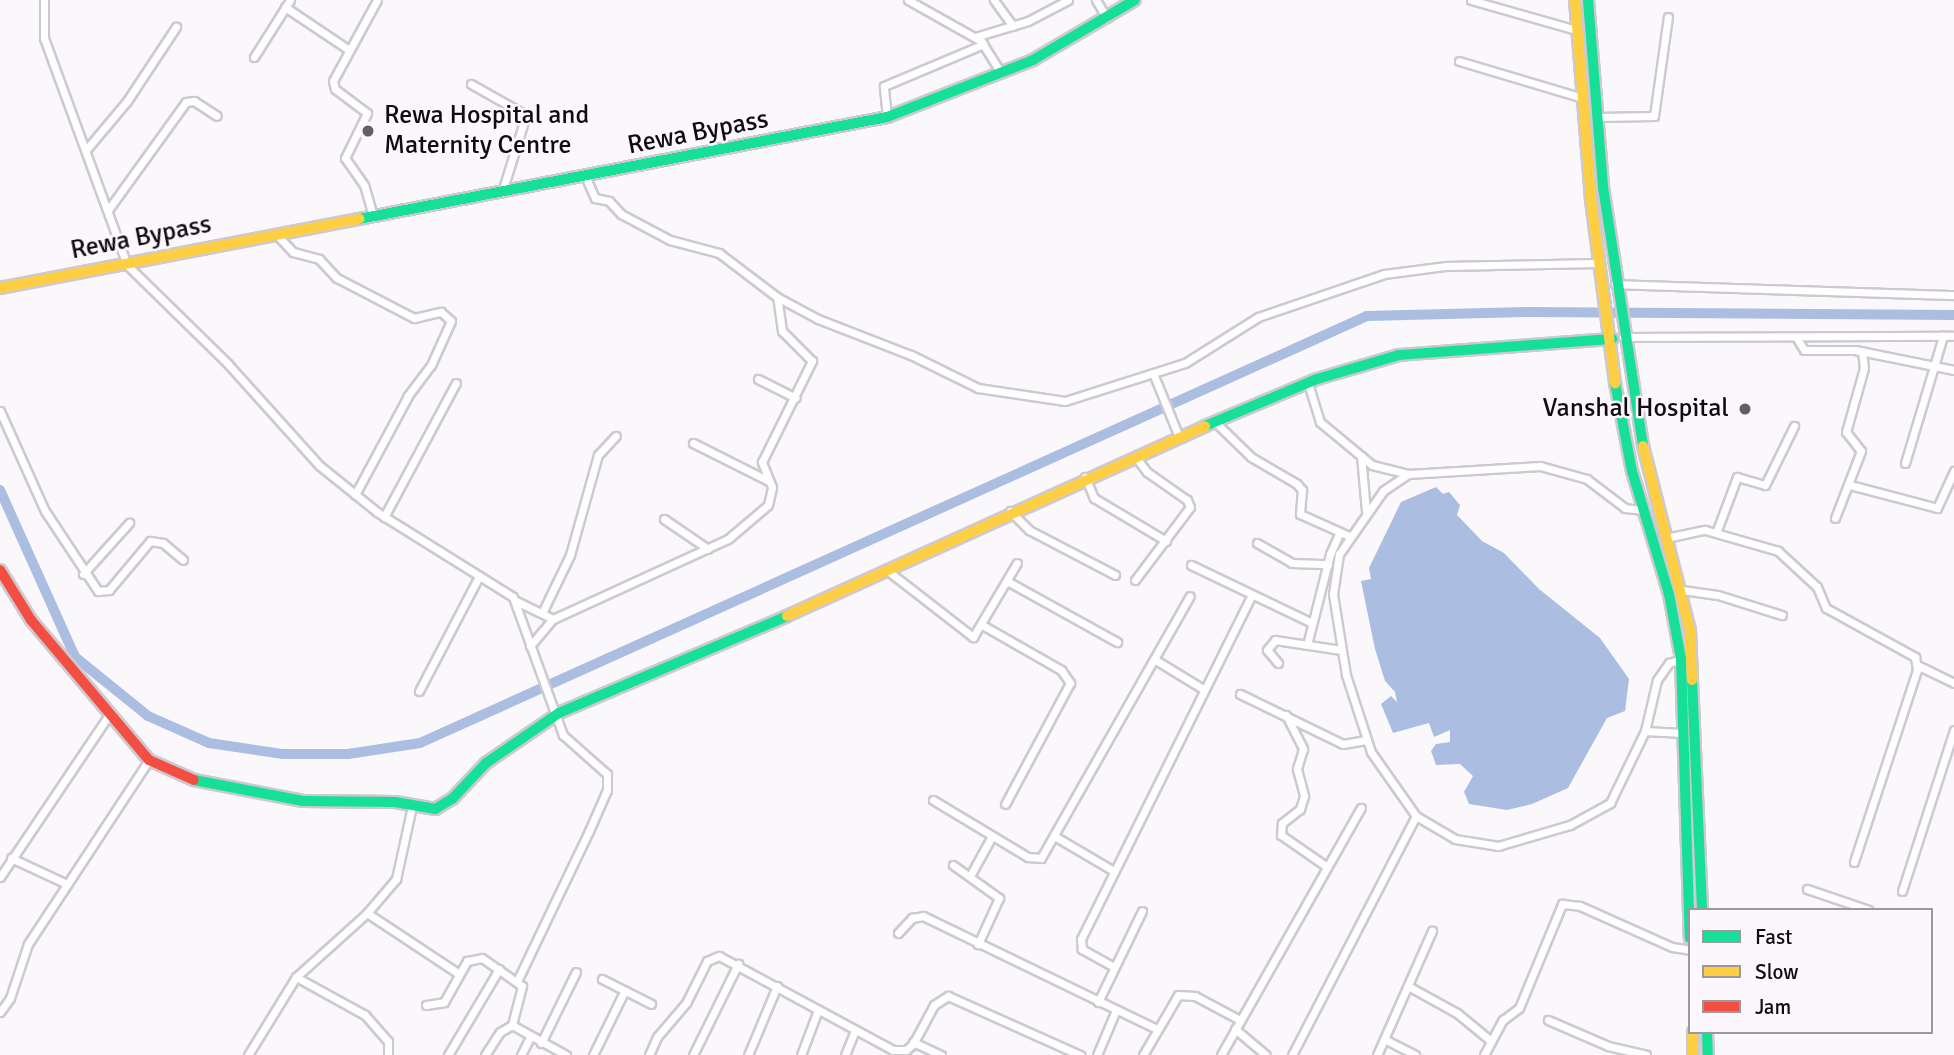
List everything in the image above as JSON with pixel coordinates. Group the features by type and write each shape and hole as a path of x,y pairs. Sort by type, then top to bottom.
{"main road":[{"name":"Rewa Bypass","path":"0,288 586,178 887,117 1002,73 1107,19 1135,0"},
{"path":"1575,0 1581,98 1602,288 1609,326 1619,334 1643,455 1682,590 1694,666 1702,908"},
{"path":"1588,0 1594,98 1615,285 1624,436 1669,594 1681,659 1689,908"},
{"path":"0,570 31,620 108,716 149,760 198,782 314,802 365,800 412,806 443,806 486,763 557,710 888,571 1010,511 1178,434 1215,422 1308,383 1399,355 1619,334"},
{"path":"1683,737 1697,739"},
{"path":"1693,1034 1693,1055"},
{"path":"1707,1034 1708,1055"}],"street":[{"path":"43,0 44,38 127,265 228,364 284,430 355,495 384,517 516,600 553,619"},
{"path":"373,217 364,185 345,158 367,113 334,86 349,50 377,0"},
{"path":"908,0 975,37 984,44 1002,73"},
{"path":"994,0 1013,26"},
{"path":"975,37 1013,26 1068,0"},
{"path":"1096,0 1107,19"},
{"path":"1471,0 1576,30"},
{"path":"254,57 288,4 349,50"},
{"path":"1596,117 1654,116 1668,17"},
{"path":"86,150 127,101 176,27"},
{"path":"887,117 884,86 984,44"},
{"path":"1460,61 1581,98 1594,98"},
{"path":"471,84 526,113 502,193"},
{"path":"108,210 186,102 194,101 217,116"},
{"path":"586,178 595,198 609,201 621,214 670,240 719,253 776,297 986,391 1077,401 1209,352 1272,311 1384,274 1458,265 1599,263"},
{"path":"277,235 293,252 319,259 337,278 414,318 441,312 452,321 442,347 408,396 355,495"},
{"path":"1615,285 1954,295"},
{"path":"530,646 553,619 708,549 756,519 771,498 770,482 762,462 796,397 812,358 784,335 776,297"},
{"path":"1619,334 1954,336"},
{"path":"1905,463 1937,366 1943,336"},
{"path":"1796,337 1804,350 1862,351 1954,370"},
{"path":"1835,518 1861,451 1847,437 1846,427 1863,373 1862,351"},
{"path":"1153,373 1178,434"},
{"path":"758,379 796,397"},
{"path":"384,517 456,383"},
{"path":"1308,383 1316,416 1381,470 1408,474 1541,466 1587,479 1625,508 1643,510"},
{"path":"0,411 45,511 83,574 99,592 109,590 146,543 155,540 183,560"},
{"path":"1215,422 1251,457 1297,484 1302,491 1300,514 1349,536"},
{"path":"1716,533 1737,477 1765,485 1794,426"},
{"path":"542,614 570,555 598,455 616,436"},
{"path":"693,443 770,482"},
{"path":"1135,456 1147,472 1190,504 1166,541 1135,580"},
{"path":"1361,456 1366,511"},
{"path":"1850,485 1937,508 1954,471"},
{"path":"1408,474 1382,491 1349,536 1339,554 1333,594 1342,650 1366,740 1416,816 1472,845 1498,846 1570,825 1610,803 1645,731 1657,680 1669,663 1681,659"},
{"path":"1085,477 1094,498 1166,541"},
{"path":"1010,511 1029,530 1115,575"},
{"path":"664,519 708,549"},
{"path":"83,574 129,523"},
{"path":"1666,538 1689,530 1716,533 1785,555 1817,587 1826,608 1910,653 1917,665 1954,683"},
{"path":"1307,645 1328,564 1340,532"},
{"path":"1257,543 1292,563 1328,564"},
{"path":"888,571 969,636 977,636 1017,563"},
{"path":"1191,565 1312,623"},
{"path":"419,691 479,576"},
{"path":"1007,581 1117,642"},
{"path":"1682,590 1718,595 1782,615"},
{"path":"1114,967 1081,945 1114,871 1252,595"},
{"path":"933,800 1034,859 1041,858 1056,837 1190,596"},
{"path":"516,600 535,663 557,710 564,735 601,767 609,780 517,981"},
{"path":"984,626 1061,670 1070,683 1005,804"},
{"path":"1278,663 1267,650 1270,642 1342,650"},
{"path":"1154,659 1203,689"},
{"path":"1854,862 1917,665"},
{"path":"1240,694 1343,744 1366,740"},
{"path":"1286,715 1303,749 1297,769 1304,796 1300,809 1282,823 1281,835 1327,867"},
{"path":"0,877 108,716"},
{"path":"1902,891 1954,730"},
{"path":"1645,731 1683,737"},
{"path":"0,1012 10,999 28,944 149,760"},
{"path":"248,1055 296,977 367,914 396,879 412,806"},
{"path":"1221,1055 1361,808"},
{"path":"1292,1055 1416,816"},
{"path":"970,876 992,835"},
{"path":"1056,837 1114,871"},
{"path":"11,858 67,884"},
{"path":"953,865 999,898 978,944"},
{"path":"1807,889 1864,908"},
{"path":"1841,908 1843,900"},
{"path":"1484,1055 1503,1020 1519,1008 1562,904 1580,906 1672,947 1688,950"},
{"path":"1098,1002 1142,911"},
{"path":"367,914 459,974"},
{"path":"898,933 912,918 923,916 1157,1029"},
{"path":"1377,1055 1432,931"},
{"path":"649,1055 664,1027 686,1003 707,961 719,956 738,964 892,1053 906,1050 914,1042 934,1005 948,996 1080,1055"},
{"path":"426,1005 444,1002 459,974 476,957 517,981 524,990 512,1025 500,1032 485,1055"},
{"path":"693,1055 738,964"},
{"path":"448,1055 499,969"},
{"path":"541,1043 576,972"},
{"path":"296,977 365,1015 388,1041 388,1055"},
{"path":"602,979 652,1004"},
{"path":"748,1055 777,986"},
{"path":"1408,986 1457,1013 1491,1041"},
{"path":"593,1055 625,990"},
{"path":"1143,1055 1178,995 1195,996 1240,1020"},
{"path":"801,1055 818,1010"},
{"path":"1097,1055 1116,1010"},
{"path":"1548,1020 1608,1046 1646,1055"},
{"path":"512,1025 566,1055"},
{"path":"1235,1029 1266,1055"},
{"path":"845,1055 855,1030"},
{"path":"521,1055 530,1037"},
{"path":"1384,1039 1415,1055"},
{"path":"914,1042 941,1055"},
{"path":"1605,1055 1608,1046"}],"water":[{"path":"1436,487 1443,494 1449,492 1460,505 1457,515 1482,541 1504,553 1539,589 1600,638 1629,679 1625,711 1607,718 1568,788 1532,804 1507,810 1469,804 1464,792 1473,776 1460,764 1436,765 1431,751 1436,744 1450,742 1450,730 1434,737 1429,723 1393,733 1381,704 1391,696 1397,702 1395,692 1385,681 1375,649 1361,581 1371,579 1369,568 1401,502"}],"waterway":[{"path":"0,490 75,657 148,716 209,743 283,754 348,754 420,743 1367,316 1528,312 1954,315"}],"traffic: fast":[{"path":"359,219 887,117 1033,60 1135,0"},
{"path":"1588,0 1603,187 1643,446"},
{"path":"1205,426 1317,379 1399,355 1612,339"},
{"path":"1615,383 1632,471 1669,594 1681,659 1689,908"},
{"path":"194,780 303,801 395,802 435,809 453,798 486,763 559,713 787,616"},
{"path":"1692,680 1702,908"},
{"path":"1707,1034 1708,1055"}],"traffic: slow":[{"path":"1575,0 1591,200 1615,383"},
{"path":"0,288 359,219"},
{"path":"787,616 1205,426"},
{"path":"1643,446 1690,630 1692,680"},
{"path":"1693,1034 1693,1055"}],"traffic: jam":[{"path":"0,570 31,620 149,760 194,780"}],"place":[{"name":"Rewa Hospital and Maternity Centre","path":"368,131"},
{"name":"Vanshal Hospital","path":"1745,409"}]}
